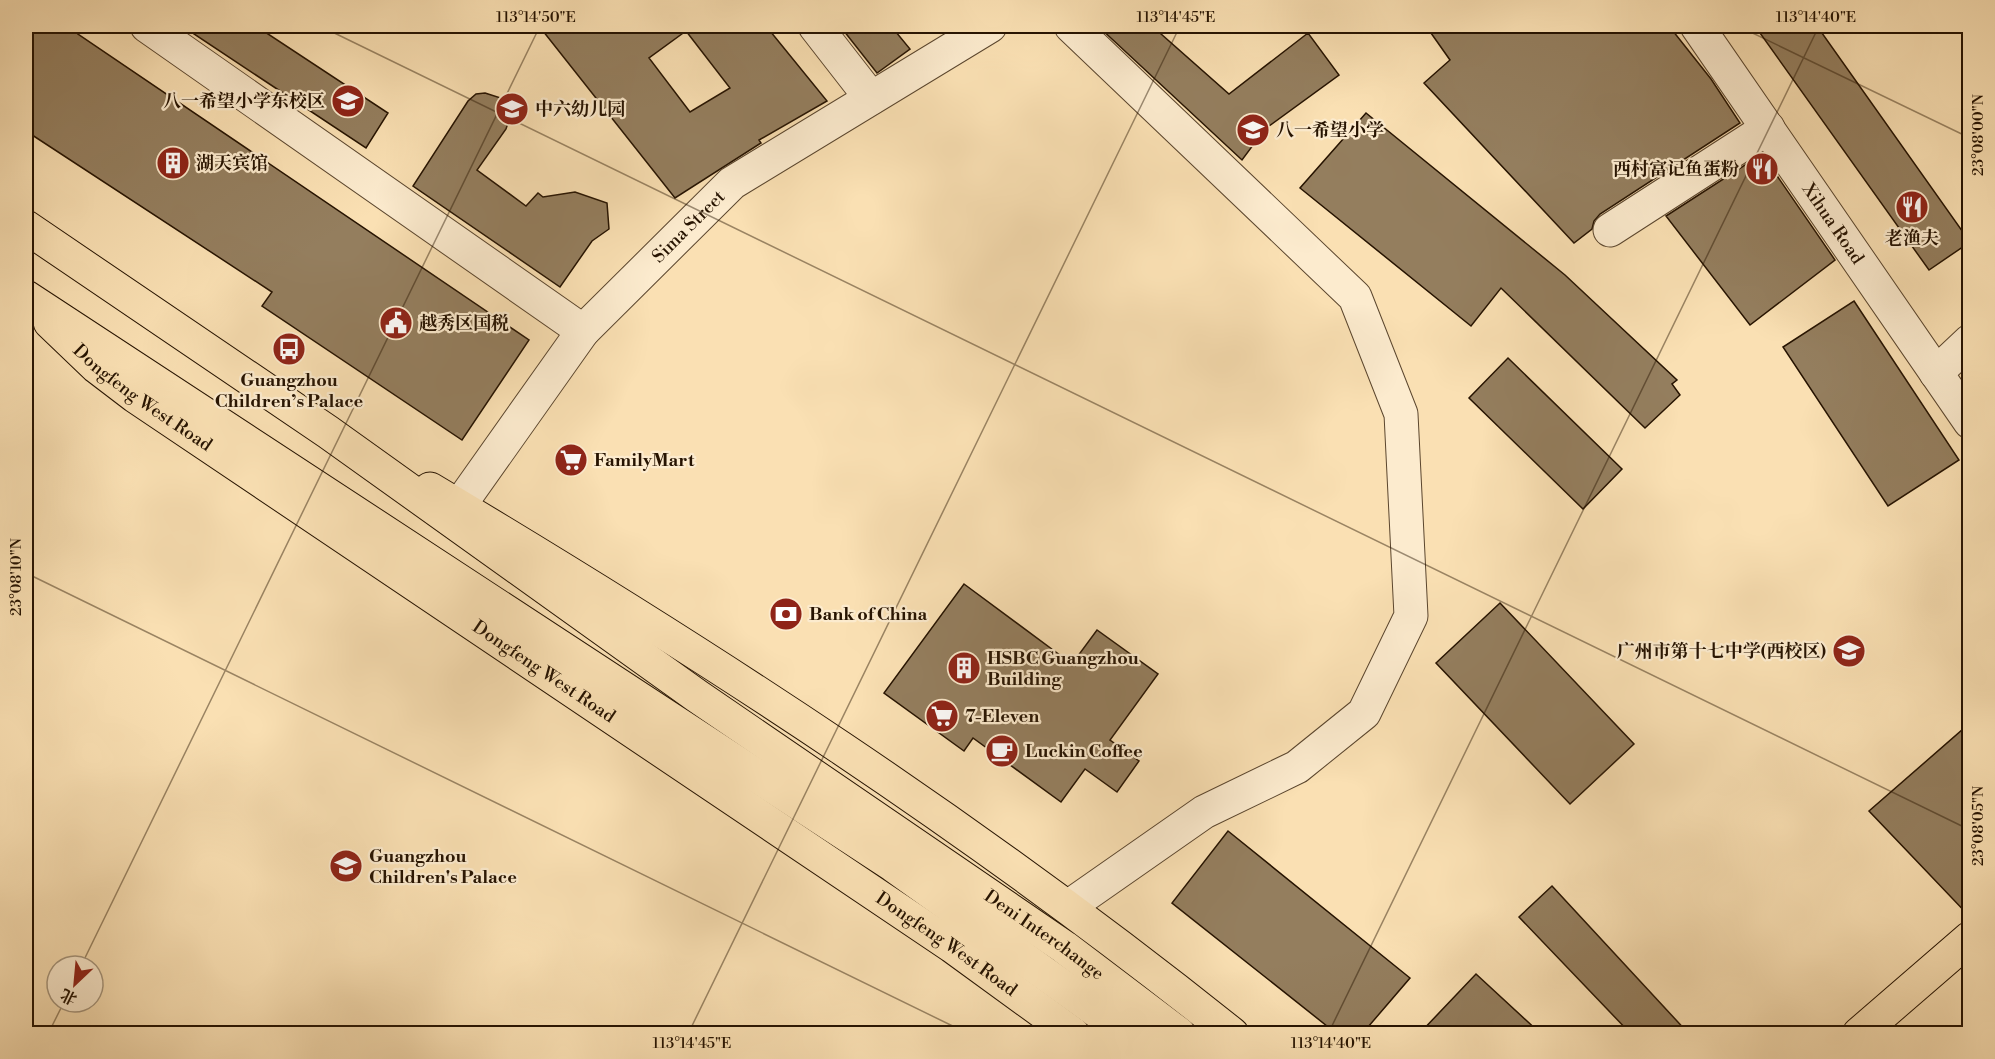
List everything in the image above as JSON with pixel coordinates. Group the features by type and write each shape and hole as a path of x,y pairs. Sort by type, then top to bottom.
{"main road":[{"path":"26,227 328,432 698,696 901,851"},
{"name":"Dongfeng West Road","path":"26,297 901,851"},
{"name":"Dongfeng West Road","path":"26,297 71,344 135,396 952,946 1073,1034"},
{"path":"328,432 459,506 828,739 1068,907 1232,1034"},
{"name":"Deni Interchange","path":"901,851 1129,1034"},
{"name":"Deni Interchange","path":"901,851 1064,947 1179,1034"},
{"path":"1859,1034 1970,938"}],"street":[{"path":"147,26 583,331"},
{"path":"815,26 871,98"},
{"name":"Sima Street","path":"459,506 583,331 732,183 990,26"},
{"path":"1068,907 1204,812 1297,767 1364,713 1411,616 1401,414 1355,297 1071,26"},
{"name":"Xihua Road","path":"1697,26 1970,422"},
{"path":"1610,230 1768,128"},
{"path":"1936,373 1970,341"}],"building":[{"path":"26,26 85,26 78,34 529,340 462,440 262,306 272,292 26,131"},
{"path":"182,26 256,26 388,113 366,148"},
{"path":"539,26 766,26 827,101 759,140 761,143 675,198","holes":["686,31 730,88 690,112 649,58"]},
{"path":"840,26 891,26 910,49 877,73"},
{"path":"1098,26 1152,26 1229,94 1308,33 1339,75 1265,129 1242,160"},
{"path":"1426,26 1669,26 1711,79 1740,123 1600,214 1594,221 1592,229 1574,243 1424,83 1450,60"},
{"path":"1755,26 1817,26 1970,242 1929,270"},
{"path":"485,93 504,99 511,114 506,129 477,170 526,206 538,193 543,197 575,192 607,203 609,229 592,241 560,287 413,186 468,101 476,94"},
{"path":"1366,113 1565,275 1677,380 1672,384 1680,395 1645,428 1501,288 1471,326 1300,188"},
{"path":"1762,154 1835,260 1750,325 1666,216"},
{"path":"1854,301 1959,460 1888,506 1783,347"},
{"path":"1508,358 1622,469 1583,509 1469,398"},
{"path":"964,584 1072,664 1097,630 1158,674 1110,740 1139,761 1117,792 1085,769 1061,802 973,738 964,751 884,693"},
{"path":"1500,603 1634,744 1570,804 1436,663"},
{"path":"1970,723 1970,917 1869,811"},
{"path":"1228,831 1410,978 1362,1034 1337,1034 1172,903"},
{"path":"1552,886 1689,1034 1631,1034 1519,917"},
{"path":"1476,974 1541,1034 1419,1034"}],"place":[{"name":"八一希望小学东校区","path":"348,101"},
{"name":"中六幼儿园","path":"512,109"},
{"name":"八一希望小学","path":"1253,130"},
{"name":"湖天宾馆","path":"173,163"},
{"name":"西村富记鱼蛋粉","path":"1762,169"},
{"name":"老渔夫","path":"1912,207"},
{"name":"越秀区国税","path":"396,323"},
{"name":"Guangzhou Children’s Palace","path":"289,349"},
{"name":"FamilyMart","path":"571,460"},
{"name":"Bank of China","path":"786,614"},
{"name":"广州市第十七中学(西校区)","path":"1849,651"},
{"name":"HSBC Guangzhou Building","path":"964,668"},
{"name":"7-Eleven","path":"942,716"},
{"name":"Luckin Coffee","path":"1002,751"},
{"name":"Guangzhou Children's Palace","path":"346,866"}]}
